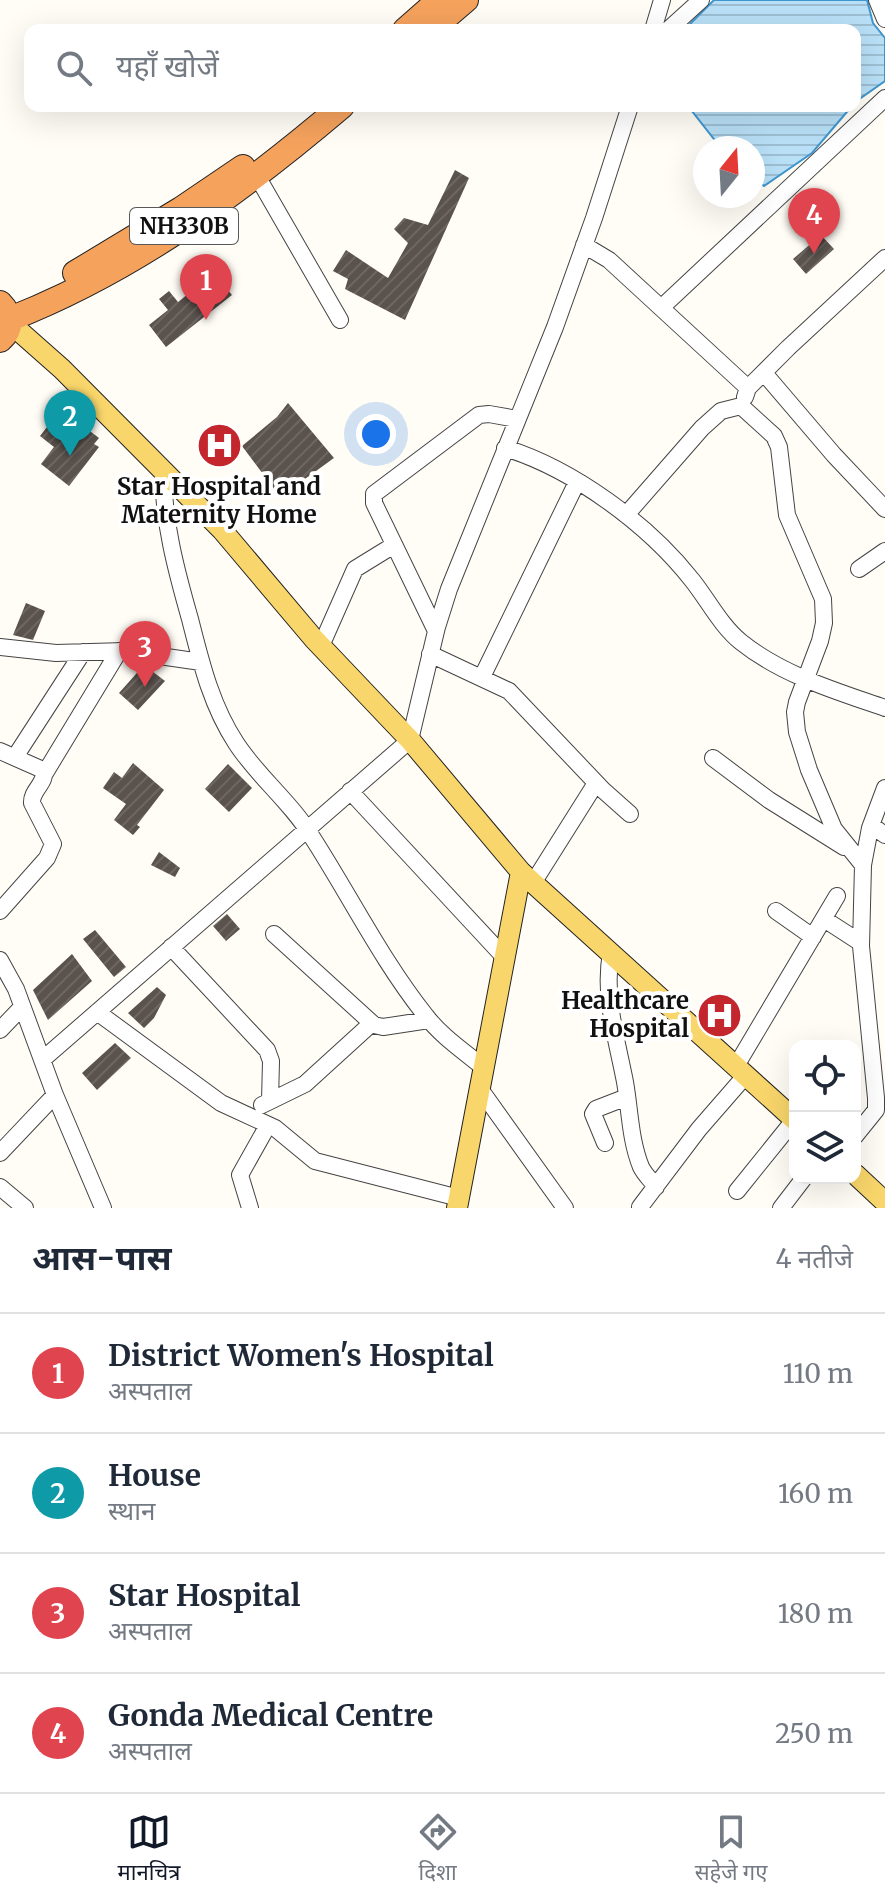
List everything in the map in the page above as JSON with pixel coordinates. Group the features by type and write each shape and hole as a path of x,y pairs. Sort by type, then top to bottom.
{"highway":[{"path":"412,24 439,0"},
{"path":"438,24 466,0"},
{"name":"NH330B","path":"3,317 181,209 253,161 313,112"},
{"name":"NH330B","path":"3,317 62,297 223,202 335,112"}],"main road":[{"path":"3,317 51,359 222,530 321,646 410,740 527,877 789,1115"},
{"path":"460,1204 506,959 527,877"},
{"path":"861,1180 885,1202"}],"street":[{"path":"655,24 662,0"},
{"path":"675,24 701,0"},
{"path":"877,0 885,19"},
{"path":"662,307 885,98"},
{"path":"42,1060 410,740 449,589 584,245 628,112"},
{"path":"257,176 340,320"},
{"path":"584,245 609,260 748,388"},
{"path":"741,406 748,388 882,268"},
{"path":"764,373 885,509"},
{"path":"626,515 702,428 721,411 741,406"},
{"path":"741,406 774,436 779,447 787,515 823,599 822,632 795,712 797,732 834,829 860,865"},
{"path":"436,631 374,503 377,489 479,415 517,419"},
{"path":"505,448 554,468 626,515 659,543 740,642 806,679 885,708"},
{"path":"163,470 163,503 168,531 201,662 216,707 237,745 307,828 364,924 429,1020 482,1079 565,1208"},
{"path":"482,677 577,482"},
{"path":"321,646 355,569 394,545"},
{"path":"859,569 885,551"},
{"path":"0,647 56,653 119,651 201,662"},
{"path":"0,911 23,888 53,848 32,798 119,651"},
{"path":"45,773 39,767 7,754 83,652"},
{"path":"430,654 509,691 596,783 630,814"},
{"path":"713,758 860,865"},
{"path":"527,877 596,783"},
{"path":"861,1129 876,1110 879,1073 861,943 860,865 878,830 885,788"},
{"path":"350,791 506,959"},
{"path":"640,1207 741,1071 837,896"},
{"path":"776,911 813,937"},
{"path":"824,919 861,943"},
{"path":"274,934 372,1023 383,1027 429,1020"},
{"path":"171,947 267,1050 271,1061 270,1101"},
{"path":"611,953 607,971 612,1019 631,1130 641,1167 656,1187"},
{"path":"0,960 103,1208"},
{"path":"0,1030 22,1007"},
{"path":"97,1012 221,1103 268,1125 315,1161 460,1204"},
{"path":"243,1114 305,1084 372,1023"},
{"path":"0,1153 55,1095"},
{"path":"605,1143 593,1114 596,1109 627,1097"},
{"path":"250,1208 240,1175 268,1125"},
{"path":"737,1191 789,1127"},
{"path":"781,1208 799,1184"},
{"path":"0,1187 25,1208"}],"water":[{"path":"714,0 867,0 873,23 885,38 885,81 861,98 861,24 690,24"},
{"path":"693,112 847,112 812,153 765,185 765,136 712,136"}],"building":[{"path":"455,170 469,178 405,320 345,289 348,279 333,271 346,250 388,278 408,243 394,229 404,218 428,225"},
{"path":"821,235 834,249 806,274 793,259"},
{"path":"214,273 232,295 166,347 149,325 168,310 159,299 169,291 178,302"},
{"path":"288,403 334,458 280,497 242,446 277,417"},
{"path":"61,409 99,438 94,444 99,447 69,486 41,464 54,447 40,436"},
{"path":"227,426 241,444 215,464 201,446"},
{"path":"26,603 45,611 33,640 13,635"},
{"path":"144,665 165,681 138,710 119,693"},
{"path":"133,763 164,790 133,835 114,820 126,804 103,788 114,772 122,778"},
{"path":"228,764 252,788 229,812 205,789"},
{"path":"159,852 180,868 175,877 151,865"},
{"path":"227,914 240,929 226,941 213,926"},
{"path":"95,930 126,967 114,977 83,939"},
{"path":"72,954 92,981 48,1020 33,990"},
{"path":"157,987 166,995 154,1018 144,1028 128,1013"},
{"path":"728,999 736,1008 715,1029 706,1019"},
{"path":"115,1043 131,1058 97,1090 82,1073"}],"place":[{"name":"Gonda Medical Centre","path":"814,254"},
{"name":"District Women's Hospital","path":"206,320"},
{"name":"Star Hospital and Maternity Home","path":"219,445"},
{"name":"House","path":"70,456"},
{"name":"Star Hospital","path":"145,687"},
{"name":"Healthcare Hospital","path":"720,1015"}]}
